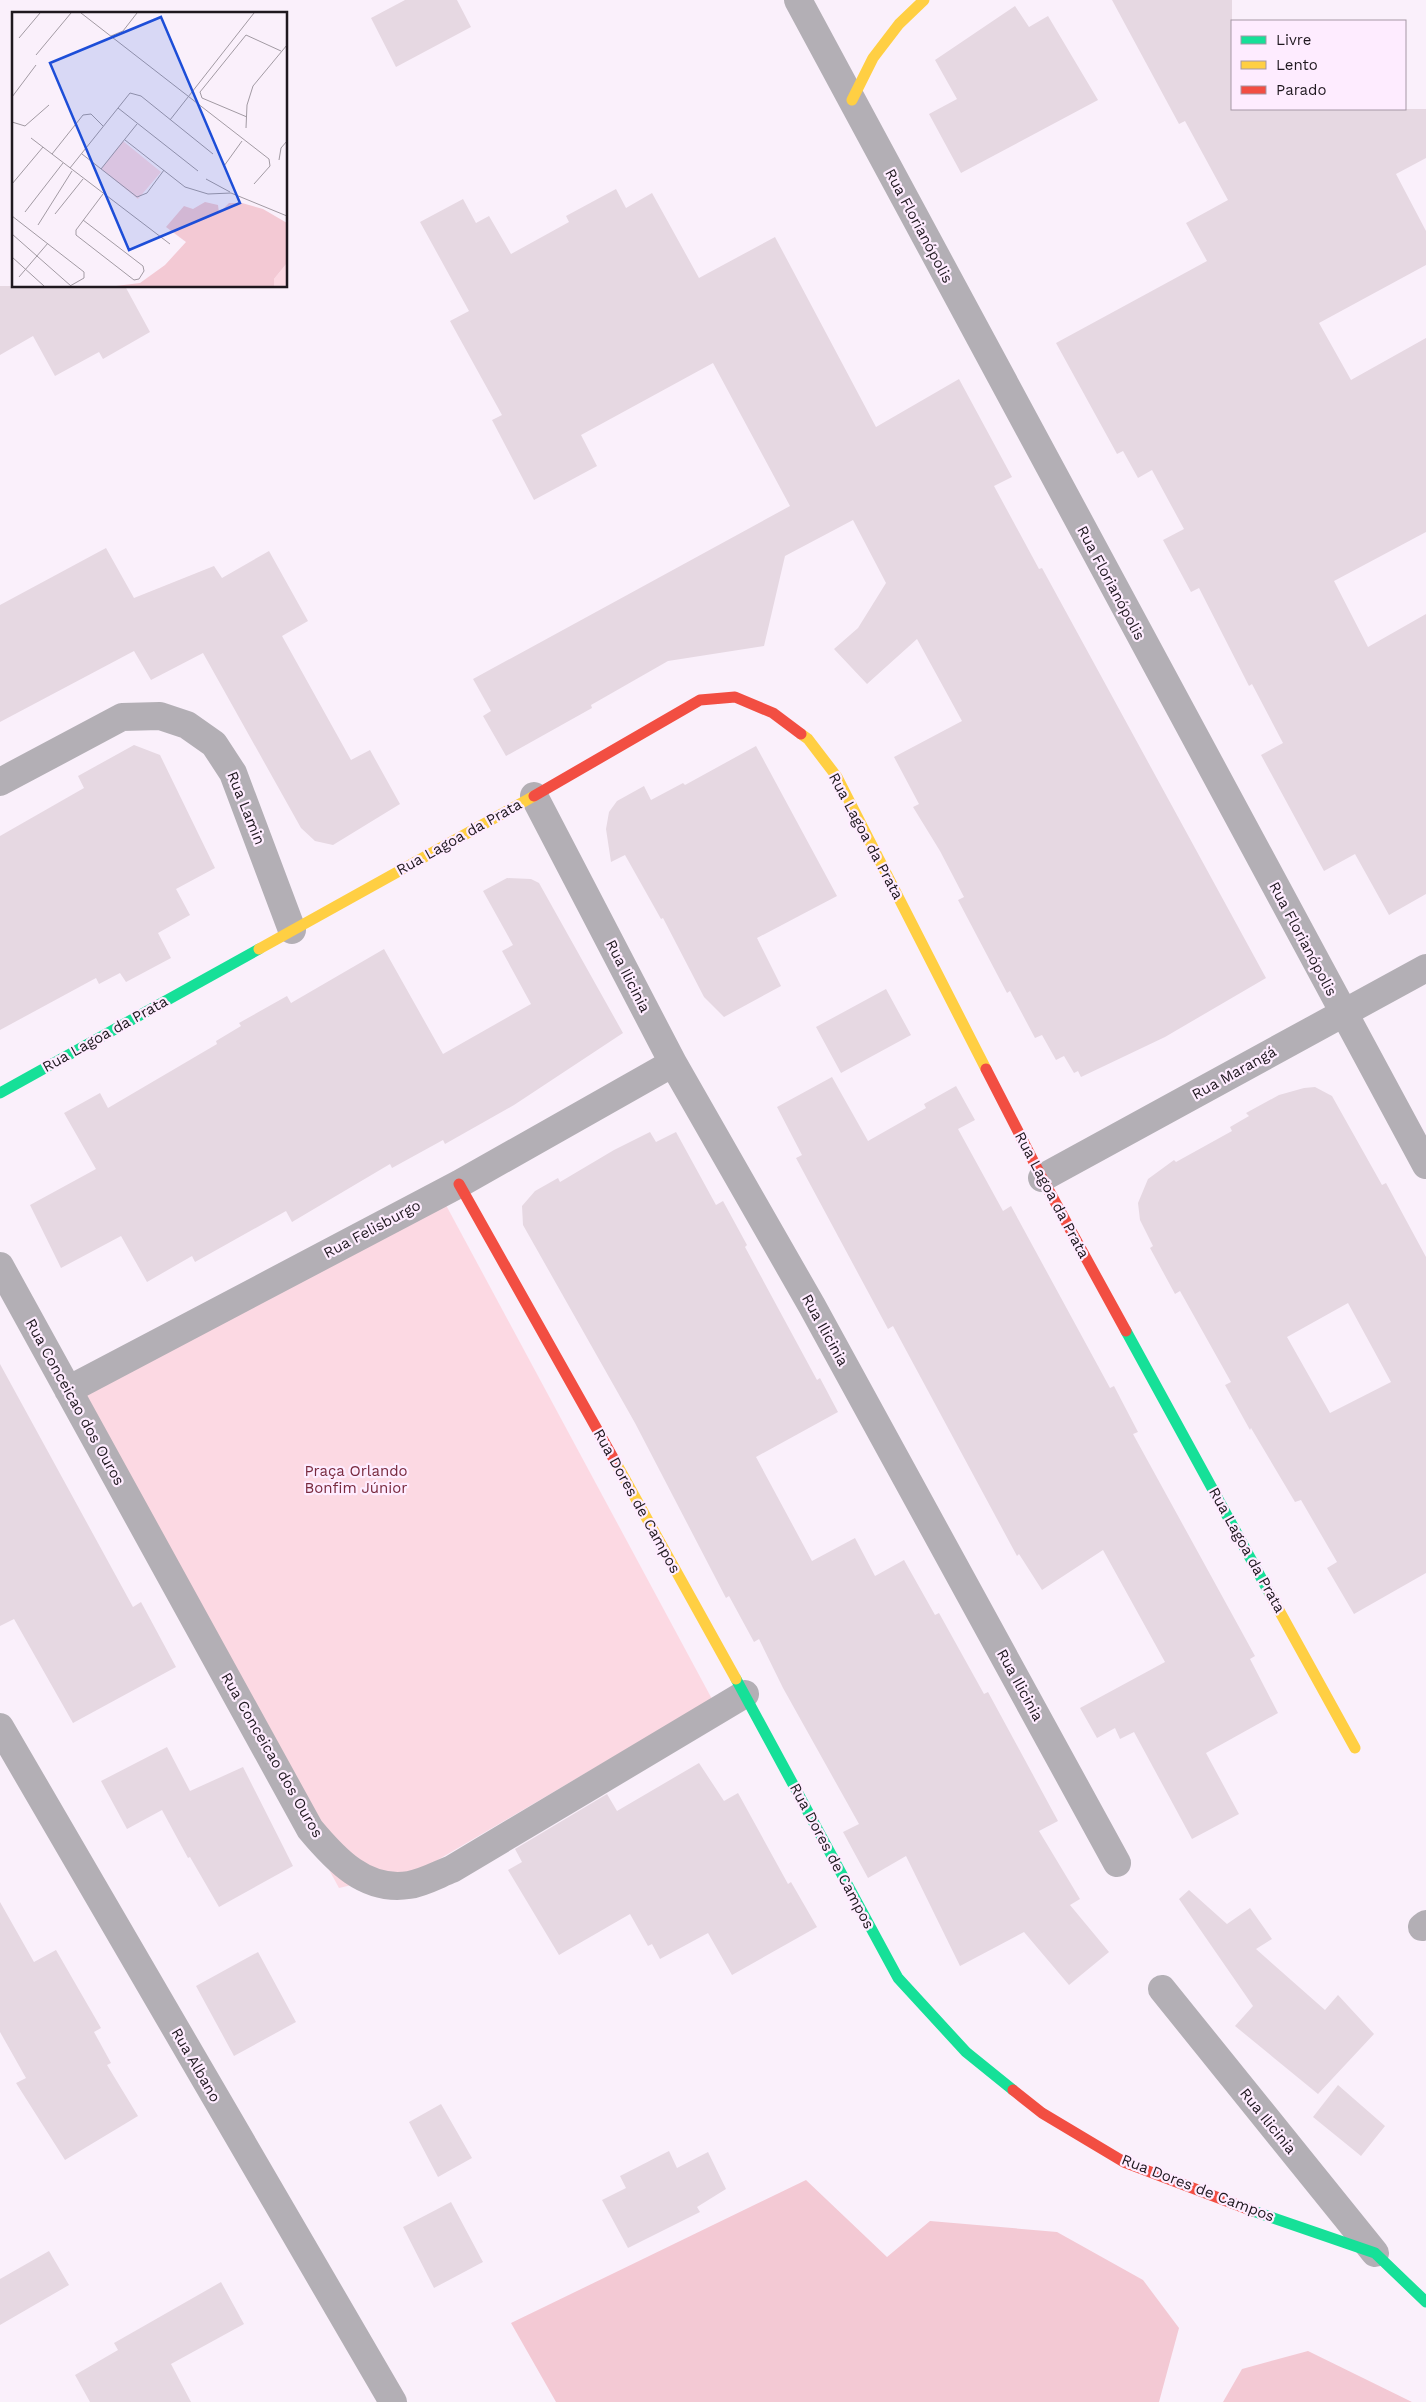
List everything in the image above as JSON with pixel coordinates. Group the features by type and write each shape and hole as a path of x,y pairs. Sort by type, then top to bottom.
{"street":[{"name":"Rua Florianópolis","path":"798,0 1426,1165"},
{"path":"852,100 873,58 899,24 924,0"},
{"name":"Rua Lagoa da Prata","path":"0,1093 534,796 700,700 735,697 773,713 808,739 837,777 1042,1178 1355,1748"},
{"name":"Rua Lamin","path":"0,782 122,717 160,716 188,725 214,744 234,773 292,930"},
{"name":"Rua Ilicinia","path":"534,796 673,1063 812,1306 1117,1863"},
{"name":"Rua Marangá","path":"1042,1178 1426,968"},
{"name":"Rua Felisburgo","path":"68,1390 459,1184 673,1063"},
{"name":"Rua Dores de Campos","path":"459,1184 745,1694 898,1978 966,2052 1042,2113 1124,2162 1236,2205 1375,2253 1426,2302"},
{"name":"Rua Conceicao dos Ouros","path":"0,1266 310,1829 336,1860 358,1875 385,1885 410,1885 452,1869 745,1694"},
{"name":"Rua Albano","path":"0,1727 393,2402"},
{"name":"Rua Ilicinia","path":"1162,1989 1375,2253"}],"green space":[{"name":"Praça Orlando Bonfim Júnior","path":"440,1194 712,1699 424,1868 339,1888 68,1390"}],"shaded area":[{"path":"806,2180 887,2257 930,2221 1057,2232 1143,2280 1179,2328 1159,2402 556,2402 511,2323"},
{"path":"1308,2351 1412,2402 1223,2402 1242,2369"}],"building":[{"path":"405,0 457,0 471,27 396,67 371,18"},
{"path":"1112,0 1232,0 1231,110 1426,109 1426,158 1396,174 1426,231 1426,265 1319,323 1351,380 1426,338 1426,532 1334,581 1368,647 1426,614 1426,894 1389,915 1355,854 1324,871 1261,755 1283,743 1252,684 1249,686 1199,588 1191,592 1163,540 1184,529 1152,470 1138,478 1123,451 1117,454 1056,343 1207,261 1186,223 1228,200 1185,121 1179,124"},
{"path":"1015,6 1029,27 1048,16 1098,100 961,173 929,114 957,99 935,60"},
{"path":"616,189 626,208 652,193 699,278 775,237 876,427 959,379 1012,477 994,486 1039,569 1042,568 1266,978 1165,1037 1081,1077 1078,1071 1074,1073 1064,1056 1056,1060 1042,1035 1035,1038 1010,991 1007,993 958,900 964,897 940,851 913,807 919,804 894,757 962,721 917,639 867,684 834,649 858,628 886,583 853,520 785,556 764,646 668,661 591,705 592,708 506,756 483,716 491,711 473,679 790,506 713,363 581,435 597,466 534,500 492,420 502,415 450,321 469,311 420,222 463,199 476,223 489,216 511,254 569,222 566,216"},
{"path":"0,286 12,286 12,288 126,288 150,332 103,359 99,352 55,376 33,336 0,355"},
{"path":"106,548 134,598 214,566 222,578 269,551 308,621 282,636 351,760 370,750 400,804 333,845 315,841 301,828 203,653 151,680 134,651 0,722 0,605"},
{"path":"134,745 160,755 215,868 176,889 190,915 158,933 171,958 126,982 120,973 99,984 96,978 0,1030 0,836 84,788 78,776"},
{"path":"756,746 837,896 757,938 781,986 724,1017 704,997 663,918 661,919 625,855 611,862 606,829 609,812 617,801 644,786 651,800 683,783 685,785"},
{"path":"507,878 531,879 539,883 623,1033 514,1105 445,1144 443,1140 392,1168 390,1164 292,1222 286,1211 195,1262 192,1256 147,1282 121,1236 61,1268 30,1205 96,1169 64,1113 100,1093 108,1108 217,1044 216,1041 241,1026 239,1023 287,996 291,1003 384,949 443,1054 531,1004 502,951 513,945 483,891"},
{"path":"886,989 911,1035 841,1073 816,1027"},
{"path":"832,1077 868,1141 926,1108 924,1104 956,1086 975,1120 958,1129 1003,1211 1011,1206 1110,1388 1114,1386 1138,1432 1133,1434 1255,1656 1250,1659 1278,1713 1206,1753 1239,1814 1192,1839 1134,1732 1120,1739 1115,1728 1097,1738 1080,1708 1165,1662 1103,1550 1042,1590 1019,1554 1017,1556 893,1326 888,1329 796,1158 802,1155 777,1107"},
{"path":"1315,1087 1332,1096 1382,1185 1386,1183 1426,1257 1426,1573 1354,1614 1327,1568 1337,1562 1301,1500 1295,1502 1251,1428 1250,1430 1225,1385 1231,1382 1180,1291 1175,1294 1150,1248 1153,1246 1140,1220 1138,1203 1148,1179 1174,1160 1176,1162 1232,1131 1230,1127 1249,1116 1246,1113 1279,1095","holes":["1348,1303 1391,1382 1330,1413 1287,1337"]},
{"path":"650,1132 656,1142 676,1132 716,1205 723,1201 747,1245 745,1247 817,1380 820,1378 838,1412 756,1457 812,1561 855,1538 875,1576 904,1560 935,1615 939,1613 984,1694 988,1692 1058,1821 1039,1831 1080,1899 1070,1905 1109,1952 1069,1985 1024,1932 960,1966 906,1856 868,1878 843,1832 859,1824 783,1688 759,1639 754,1642 729,1596 726,1598 635,1423 523,1225 522,1206 535,1191 558,1178 560,1182 614,1150"},
{"path":"0,1364 133,1607 141,1602 176,1667 73,1723 14,1619 0,1626"},
{"path":"167,1747 190,1791 243,1767 293,1866 219,1907 190,1857 188,1858 162,1810 127,1829 101,1781"},
{"path":"699,1763 724,1801 738,1793 788,1884 791,1882 817,1927 732,1975 708,1933 660,1959 652,1944 648,1946 630,1914 559,1955 508,1870 522,1862 515,1849 607,1794 617,1811"},
{"path":"1189,1890 1227,1924 1250,1908 1272,1939 1256,1949 1325,2010 1338,1995 1374,2034 1318,2094 1235,2026 1253,2006 1179,1899"},
{"path":"0,1902 34,1962 56,1950 101,2028 94,2032 111,2063 107,2065 138,2116 65,2160 16,2083 26,2078 0,2032"},
{"path":"258,1952 296,2022 234,2056 196,1986"},
{"path":"1338,2085 1385,2126 1361,2156 1313,2117"},
{"path":"441,2104 472,2158 438,2177 409,2122"},
{"path":"669,2151 677,2168 708,2152 726,2189 697,2207 700,2212 628,2248 602,2200 626,2188 620,2176"},
{"path":"451,2202 483,2262 434,2288 403,2227"},
{"path":"49,2251 69,2285 0,2325 0,2279"},
{"path":"221,2282 244,2324 171,2364 191,2402 90,2402 75,2375 118,2350 114,2343"}],"traffic: fast":[{"path":"0,1093 259,949"},
{"path":"1126,1331 1270,1594"},
{"path":"736,1679 898,1978 966,2052 1013,2090"},
{"path":"1253,2211 1375,2253 1426,2302"}],"traffic: slow":[{"path":"852,100 873,58 899,24 924,0"},
{"path":"801,734 808,739 837,777 986,1069"},
{"path":"259,949 534,796"},
{"path":"616,1463 736,1679"},
{"path":"1270,1594 1355,1748"}],"traffic: jam":[{"path":"534,796 700,700 735,697 773,713 801,734"},
{"path":"986,1069 1042,1178 1126,1331"},
{"path":"459,1184 616,1463"},
{"path":"1013,2090 1042,2113 1124,2162 1253,2211"}]}
